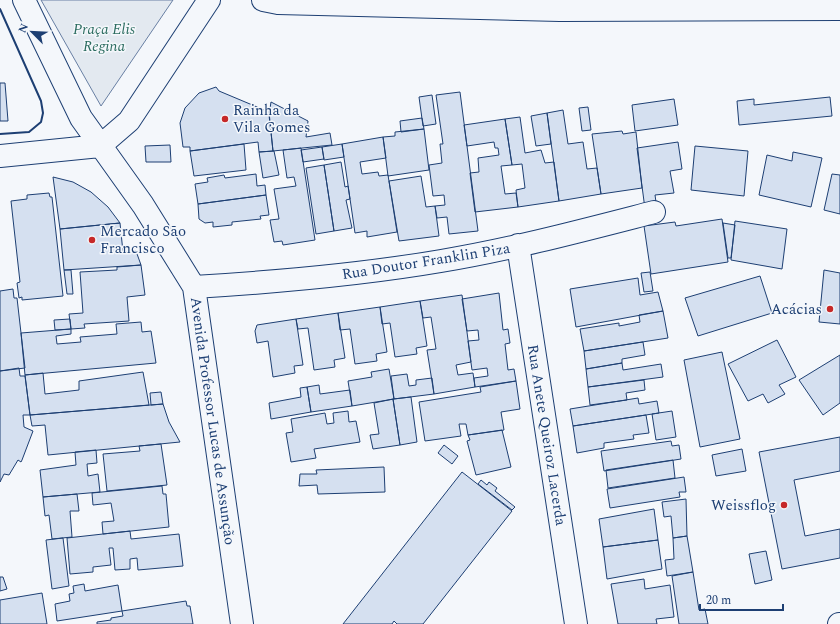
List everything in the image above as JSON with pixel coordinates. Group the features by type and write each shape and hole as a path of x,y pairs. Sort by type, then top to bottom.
{"street":[{"name":"Avenida Professor Lucas de Assunção","path":"24,0 72,100 100,146 143,205 194,287 242,624"},
{"path":"0,156 100,146 129,120 209,0"},
{"path":"263,0 278,2 560,10 840,9"},
{"name":"Rua Doutor Franklin Piza","path":"194,287 290,281 440,261 518,245 654,212"},
{"name":"Rua Anete Queiroz Lacerda","path":"518,245 576,624"}],"green space":[{"name":"Praça Elis Regina","path":"41,0 173,0 101,106"}],"building":[{"path":"0,83 5,83 8,121 0,121"},
{"name":"Rainha da Vila Gomes","path":"216,87 219,91 269,112 273,151 259,152 258,142 190,151 190,147 183,147 180,123 185,108 199,93"},
{"path":"460,92 478,231 449,234 447,217 437,218 435,206 445,205 444,195 433,196 429,165 442,163 440,144 443,144 436,95"},
{"path":"432,95 436,124 423,126 419,97"},
{"path":"830,97 832,116 739,125 737,101 754,99 754,105"},
{"path":"674,99 678,125 635,131 632,105"},
{"path":"271,102 308,121 306,137 330,133 332,145 273,151 269,115"},
{"path":"588,107 591,130 582,131 579,108"},
{"path":"563,110 568,144 583,142 587,169 597,168 601,194 559,201 547,113"},
{"path":"547,113 551,144 536,146 531,116"},
{"path":"520,117 525,153 541,150 545,163 554,162 559,201 518,207 516,190 525,188 522,164 512,165 505,119"},
{"path":"422,118 424,129 401,132 400,121"},
{"path":"505,119 512,165 501,166 505,194 516,193 518,207 475,212 470,173 479,172 478,158 499,155 498,148 495,148 494,142 467,146 464,125"},
{"path":"424,129 429,170 388,176 383,137 395,136 395,132"},
{"path":"622,131 623,134 636,132 642,188 601,194 592,134"},
{"path":"383,137 386,158 360,162 362,174 378,172 379,176 388,175 397,232 367,237 367,231 355,233 342,144"},
{"path":"678,142 682,169 670,171 674,193 655,195 657,209 645,209 637,148"},
{"path":"244,144 246,170 194,176 190,151"},
{"path":"342,144 344,157 324,160 322,147"},
{"path":"170,145 171,162 146,162 145,146"},
{"path":"695,146 748,151 744,196 691,190"},
{"path":"322,147 324,159 303,162 301,150"},
{"path":"301,148 315,240 283,245 282,241 274,242 270,220 279,219 274,189 296,186 294,177 287,178 283,150"},
{"path":"274,151 279,175 263,178 259,152"},
{"path":"793,152 822,158 811,207 759,195 767,155 792,161"},
{"path":"341,162 345,187 348,186 350,199 346,200 352,228 334,231 324,165"},
{"path":"324,165 334,231 316,234 306,168"},
{"path":"256,174 257,186 265,185 266,195 198,204 195,184 208,182 207,178 224,175 225,178"},
{"path":"832,174 840,175 840,214 824,210"},
{"path":"421,176 426,207 435,206 439,236 399,241 389,181"},
{"path":"53,177 73,182 91,192 108,207 120,223 60,229"},
{"path":"49,193 50,197 52,197 63,296 22,300 22,297 19,298 17,283 20,282 11,201 27,199 27,195"},
{"path":"266,195 269,215 260,216 261,219 232,222 232,225 213,227 213,222 205,223 199,219 198,204"},
{"path":"722,219 728,262 651,274 644,226 675,222 676,226"},
{"path":"735,221 787,229 782,269 731,260"},
{"name":"Mercado São Francisco","path":"120,223 123,252 136,251 141,265 64,270 60,229"},
{"path":"723,223 735,225 731,258 728,258"},
{"path":"141,265 145,295 127,297 129,321 84,324 85,328 71,329 69,314 83,313 80,272 117,270 117,267"},
{"path":"64,270 71,270 73,294 67,294"},
{"name":"Acácias","path":"824,270 840,273 840,324 819,322"},
{"path":"650,272 653,291 644,292 641,273"},
{"path":"760,276 772,313 698,336 685,298"},
{"path":"638,278 640,295 658,292 663,311 576,327 570,289"},
{"path":"13,289 14,298 17,298 25,368 0,371 0,291"},
{"path":"499,293 503,330 508,329 510,343 505,344 508,370 514,369 516,381 475,387 474,378 488,376 487,368 472,370 468,341 479,340 478,330 467,331 462,299"},
{"path":"462,295 471,362 456,365 458,375 473,373 475,387 434,394 427,350 436,349 431,317 423,318 420,301"},
{"path":"420,301 427,346 416,348 417,354 395,357 390,323 382,324 380,307"},
{"path":"380,307 387,352 376,354 377,361 355,364 350,329 340,330 338,313"},
{"path":"663,311 668,338 584,351 580,329 619,323 619,326 640,322 639,315"},
{"path":"338,313 345,358 334,360 335,367 314,370 308,328 298,329 296,319"},
{"path":"70,319 71,329 55,330 54,320"},
{"path":"296,319 303,365 294,366 295,373 273,377 268,341 257,343 255,331 257,325"},
{"path":"141,322 142,332 151,331 156,363 25,375 21,333 71,329 71,334 56,336 57,344 81,342 80,337 117,334 116,324"},
{"path":"777,340 796,377 779,385 785,394 768,403 763,394 748,401 728,364"},
{"path":"643,342 645,355 622,359 622,363 586,369 584,351"},
{"path":"722,352 740,439 700,447 684,360"},
{"path":"840,355 840,403 823,415 799,380"},
{"path":"622,363 623,370 661,364 663,377 588,387 586,369"},
{"path":"19,368 20,376 25,376 30,415 23,415 24,427 33,431 21,462 18,460 9,475 4,474 0,482 0,371"},
{"path":"389,369 394,399 352,406 348,381 372,377 371,372"},
{"path":"143,372 149,405 30,415 25,375 43,373 45,394 79,390 79,381"},
{"path":"407,374 409,386 416,385 416,380 432,378 434,394 394,399 391,376"},
{"path":"644,380 645,390 626,393 627,400 590,405 588,387"},
{"path":"516,381 520,409 501,412 504,430 468,435 466,424 459,424 461,436 425,441 419,402 481,392 480,387"},
{"path":"319,385 320,394 350,390 352,406 311,412 307,387"},
{"path":"307,387 311,412 271,419 269,403 301,397 300,388"},
{"path":"161,392 163,404 151,405 150,393"},
{"path":"411,397 417,442 400,445 393,399"},
{"path":"638,398 639,404 657,401 659,413 573,426 570,409"},
{"path":"393,399 400,445 373,449 370,435 379,434 374,403"},
{"path":"163,404 169,422 180,442 48,455 45,425 32,426 30,415"},
{"path":"348,411 349,422 356,421 360,442 314,449 316,458 291,462 286,433 293,432 291,419 325,413 327,424 334,423 333,413"},
{"path":"672,411 676,437 656,440 652,414"},
{"path":"646,415 649,433 633,435 634,439 604,443 604,448 577,453 573,426"},
{"path":"502,430 511,467 476,475 467,441 470,440 468,435"},
{"name":"Weissflog","path":"840,437 840,471 794,480 805,536 840,529 840,558 782,569 759,452"},
{"path":"671,441 672,446 679,445 681,459 604,471 601,451"},
{"path":"161,444 167,485 107,491 103,454 140,451 139,446"},
{"path":"444,445 458,456 452,464 438,453"},
{"path":"742,449 746,471 716,476 712,455"},
{"path":"96,450 97,463 87,464 88,476 98,474 100,492 43,497 40,470 76,465 75,452"},
{"path":"673,460 675,478 608,488 606,470"},
{"path":"384,467 385,492 318,494 317,485 299,486 300,474 317,474 316,470"},
{"path":"462,472 512,511 423,624 397,624 394,621 392,624 343,624"},
{"path":"684,477 686,492 679,492 680,497 610,508 607,489"},
{"path":"481,480 487,485 489,482 497,488 495,491 515,507 512,510 478,484"},
{"path":"162,486 163,494 166,494 169,527 103,534 102,522 114,521 111,503 93,505 92,493"},
{"path":"77,494 79,511 70,511 72,537 52,539 49,515 45,516 43,497"},
{"path":"686,499 687,536 673,538 671,516 664,517 662,502"},
{"path":"654,509 658,540 603,547 599,519"},
{"path":"130,531 131,539 179,534 183,566 138,570 137,558 130,559 130,569 115,570 113,548 109,548 111,565 93,567 93,572 70,574 67,538"},
{"path":"687,536 693,572 667,576 665,560 674,559 673,538"},
{"path":"63,538 69,586 52,589 46,540"},
{"path":"658,540 662,569 607,579 603,547"},
{"path":"766,551 772,580 755,584 749,554"},
{"path":"693,572 699,610 705,609 708,624 679,624 672,576"},
{"path":"0,577 3,577 7,589 0,591"},
{"path":"644,579 645,589 670,585 674,617 656,619 657,624 618,624 611,584"},
{"path":"84,584 85,591 118,585 122,611 57,621 55,604 70,601 69,594 74,593 73,586"},
{"path":"42,593 47,624 0,624 0,600"},
{"path":"186,601 187,606 190,606 193,624 97,624 97,622 123,616 122,611"}],"wall":[{"path":"0,9 41,101 43,113 41,122 29,132 0,134"}],"place":[{"name":"Rainha da Vila Gomes","path":"225,119"},
{"name":"Mercado São Francisco","path":"92,240"},
{"name":"Acácias","path":"830,309"},
{"name":"Weissflog","path":"784,505"}]}
